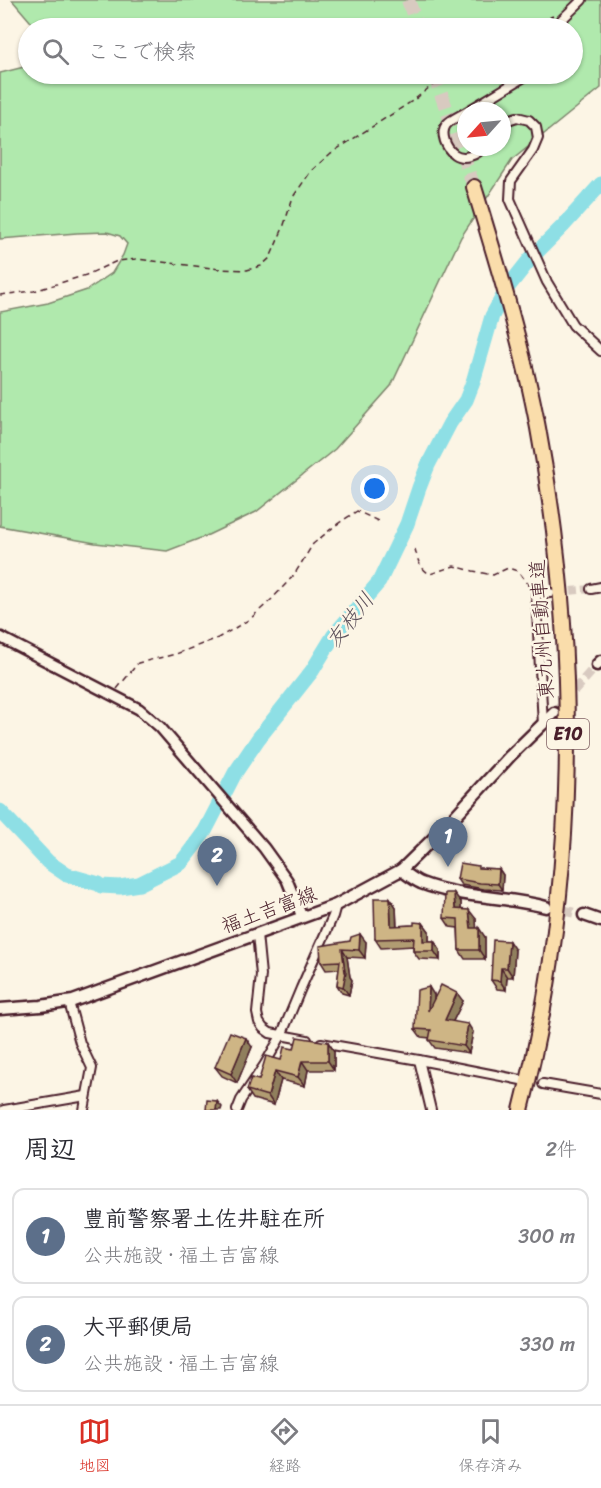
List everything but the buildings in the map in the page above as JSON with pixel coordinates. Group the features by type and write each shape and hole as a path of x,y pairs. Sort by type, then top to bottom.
{"highway":[{"name":"東九州自動車道","path":"474,187 494,252 538,426 559,573 567,671 568,736 562,876 555,940 533,1064 521,1110"}],"main road":[{"name":"福土吉富線","path":"0,1009 69,1002 336,905 401,870 554,713"},
{"path":"401,870 419,882 444,890 546,907"},
{"path":"584,915 601,921"}],"street":[{"path":"563,18 582,0"},
{"path":"483,102 513,84"},
{"path":"511,119 517,117 529,120 536,127 538,138 533,150 511,181 510,199 547,282 573,325 601,351"},
{"path":"457,118 447,124 443,133 446,144 457,156"},
{"path":"591,589 601,587"},
{"path":"543,725 536,594 549,593"},
{"path":"0,638 139,709 160,727 264,848 288,880 302,917"},
{"path":"237,1110 281,1036 336,905"},
{"path":"257,934 261,975 258,1022 270,1033 520,1080"},
{"path":"69,1002 80,1043 92,1068 84,1110"},
{"path":"419,1060 431,1110"},
{"path":"543,1084 601,1094"},
{"path":"4,1110 86,1096"}],"path":[{"path":"548,18 559,14"},
{"path":"0,295 34,291 86,275 117,261 137,259 247,270 261,266 270,258 293,197 310,171 331,153 414,100 434,84"},
{"path":"112,694 138,663 176,654 218,638 250,619 273,599 294,574 313,544 357,511 378,521"},
{"path":"416,549 418,562 423,571 430,574 454,566 493,574 508,568 518,571 536,594"}],"green space":[{"path":"12,0 601,0 601,88 512,160 461,237 391,386 335,449 256,512 206,536 167,551 95,543 0,526 0,312 48,303 87,290 112,273 127,244 120,236 107,232 0,239 0,73 18,68 18,84 583,84 583,18 27,18"}],"waterway":[{"name":"友枝川","path":"0,811 48,862 67,875 101,886 120,887 139,884 181,863 205,831 235,773 258,739 312,671 334,635 379,582 407,524 428,465 450,423 466,400 492,316 508,287 531,258 601,184"}],"tunnel":[{"path":"408,0 414,18"},
{"path":"438,84 474,187"},
{"path":"559,592 591,589"},
{"path":"554,713 597,665"},
{"path":"549,907 584,915"}],"place":[{"name":"豊前警察署土佐井駐在所","path":"448,867"},
{"name":"大平郵便局","path":"217,886"}]}
